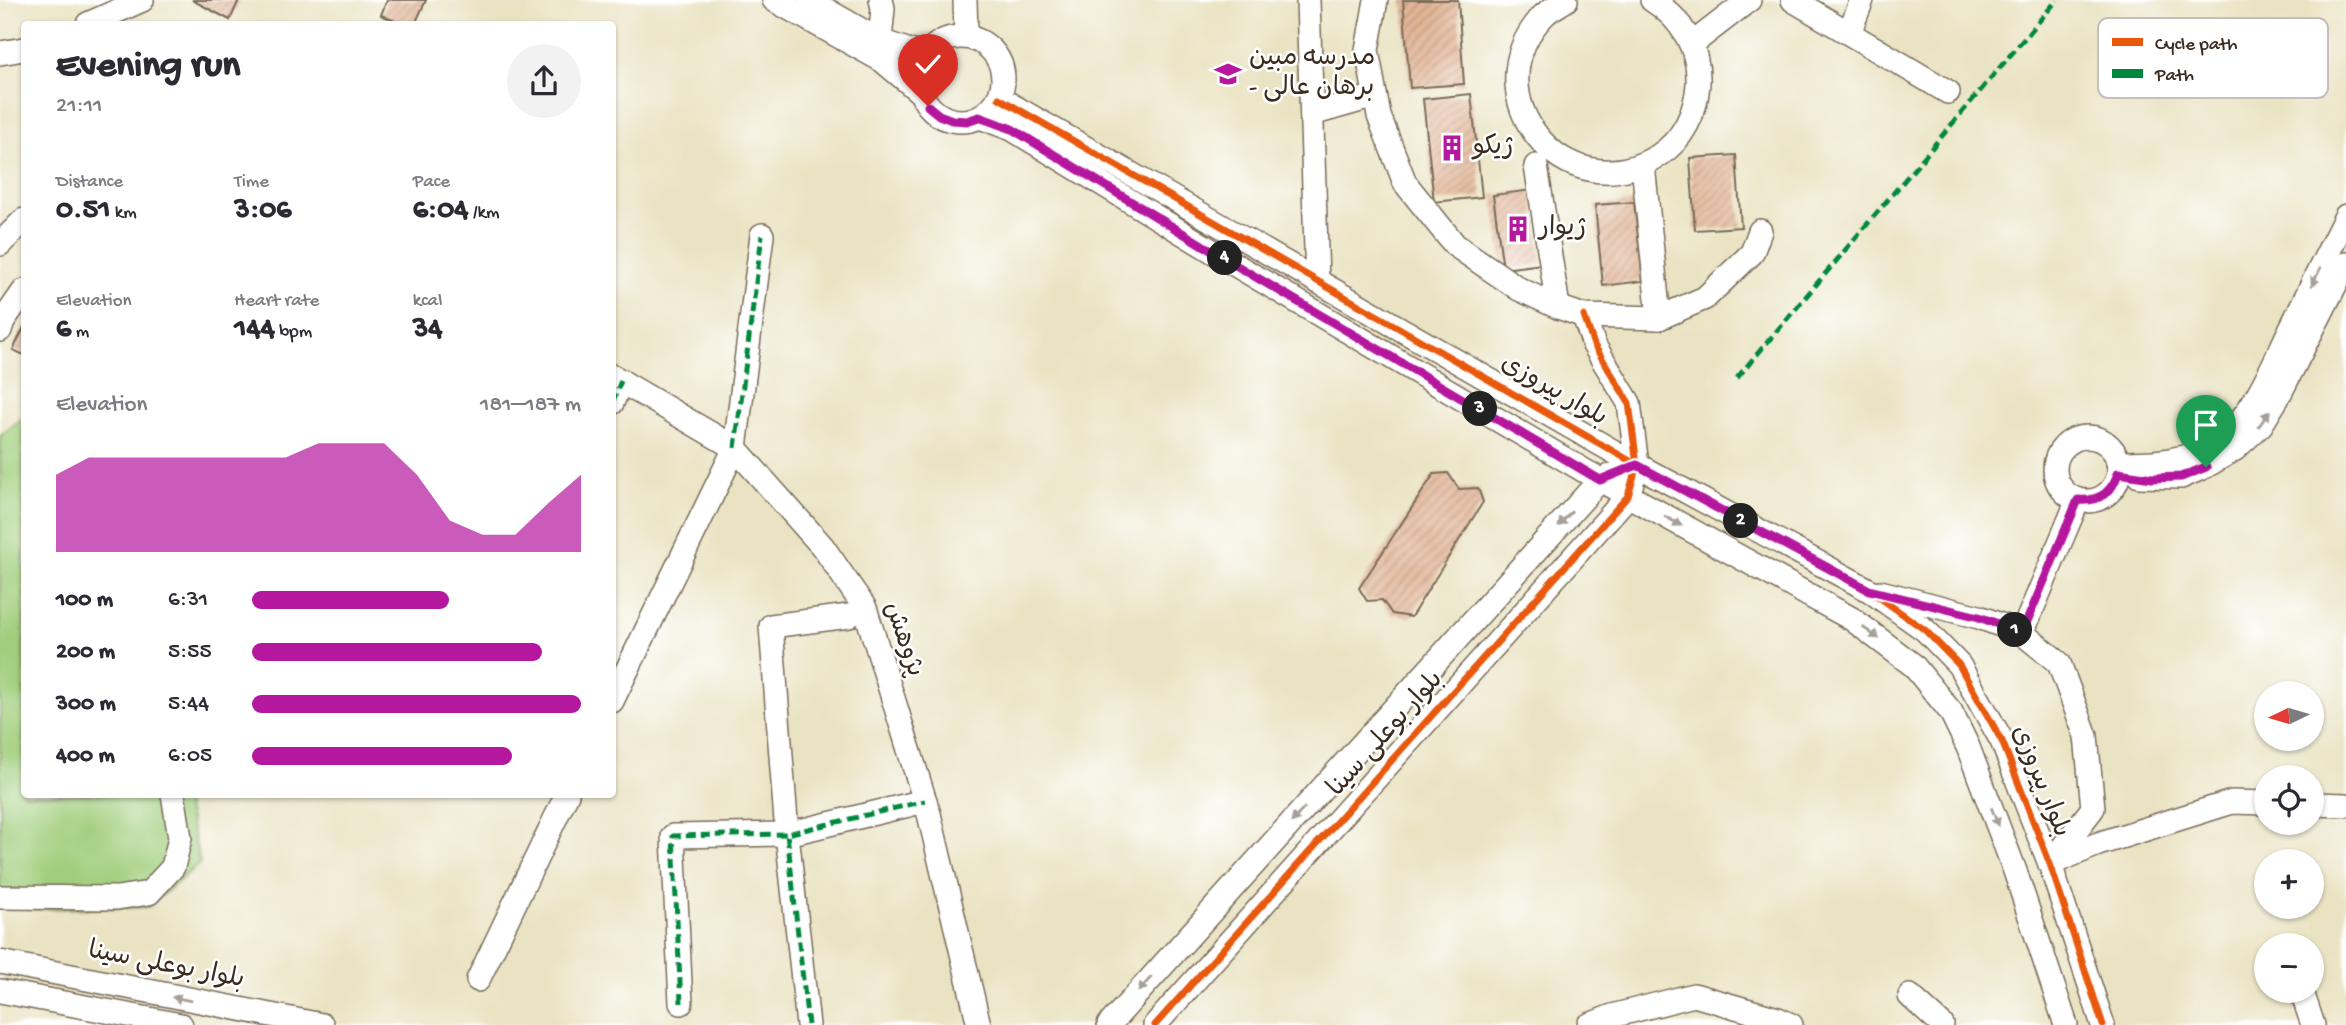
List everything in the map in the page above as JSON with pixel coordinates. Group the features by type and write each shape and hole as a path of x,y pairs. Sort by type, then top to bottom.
{"street":[{"path":"95,21 142,0"},
{"path":"774,0 883,61 921,93"},
{"path":"809,0 880,41 925,56"},
{"path":"880,41 883,8 881,0"},
{"path":"965,0 965,36"},
{"path":"1308,0 1317,281"},
{"path":"1376,0 1367,50 1378,117 1405,183 1455,244 1518,289 1584,316 1659,317 1705,298 1752,253 1760,231"},
{"path":"1566,0 1544,15 1526,40 1517,71 1519,102 1532,131 1554,154 1582,168 1613,172 1643,165 1668,150 1687,128 1697,101 1699,72 1692,44 1676,19 1653,0"},
{"path":"1692,44 1749,0"},
{"path":"1793,0 1948,92"},
{"path":"1849,33 1862,0"},
{"path":"965,36 981,41 994,52 1001,66 1003,82 999,98 991,109 967,121 952,120 939,115 928,106 921,93 920,67 925,56 936,44 950,38 965,36"},
{"path":"0,53 21,50"},
{"path":"1312,114 1375,96"},
{"name":"بلوار پیروزی","path":"999,98 1637,465 1869,590 1925,630 1959,665 2002,741 2050,864 2104,1025"},
{"name":"بلوار پیروزی","path":"979,117 1012,129 1227,260 1600,480 1852,619 1913,664 1951,712 1968,747 2015,871 2066,1025"},
{"path":"1643,165 1659,317"},
{"path":"1536,166 1558,307"},
{"path":"2118,468 2189,457 2219,441 2242,419 2261,387 2346,216"},
{"path":"0,244 21,223"},
{"path":"616,693 735,448 762,235"},
{"path":"2118,468 2152,478 2181,477 2206,467 2235,449 2261,425 2277,399 2346,264"},
{"path":"0,330 21,295"},
{"path":"1584,316 1594,345 1629,403 1637,465"},
{"name":"پژوهش","path":"617,378 735,448 822,547 864,608 925,801 979,1025"},
{"path":"2079,437 2100,439 2108,445 2118,468 2115,483 2109,492 2089,501 2078,500 2061,488 2054,468 2062,448 2079,437"},
{"name":"بلوار بوعلی سینا","path":"1109,1025 1600,480 1637,465"},
{"name":"بلوار بوعلی سینا","path":"1155,1025 1628,496 1637,465"},
{"path":"2022,633 2078,500"},
{"path":"1869,590 1979,617 2022,633 2059,663 2086,736 2093,808 2050,864"},
{"path":"808,1025 787,834 771,626 849,616"},
{"path":"0,897 117,898 149,893 173,867 180,838 174,798"},
{"path":"478,980 565,798"},
{"path":"681,1003 673,836 787,834 925,801"},
{"path":"2050,864 2098,844 2232,802 2254,803"},
{"path":"2324,804 2346,805"},
{"name":"بلوار بوعلی سینا","path":"0,962 322,1025"},
{"path":"104,1010 107,984"},
{"name":"بلوار بوعلی سینا","path":"0,991 181,1025"},
{"path":"1589,1025 1612,1016 1694,995 1778,1018 1791,1025"},
{"path":"1910,996 1942,1025"},
{"path":"2306,1003 2313,1025"}],"green space":[{"path":"21,419 21,798 185,798 200,863 148,907 29,909 0,898 0,436"}],"building":[{"path":"192,0 239,0 230,20"},
{"path":"387,0 426,0 416,21 395,21 381,15"},
{"path":"1403,0 1458,0 1464,84 1410,88"},
{"name":"ژیکو","path":"1471,94 1482,197 1434,202 1423,99"},
{"path":"1736,155 1741,227 1695,230 1690,158"},
{"name":"ژیوار","path":"1532,190 1543,264 1503,269 1493,195"},
{"path":"1634,202 1643,281 1603,286 1595,205"},
{"path":"21,333 21,354 13,350"},
{"path":"1448,473 1459,489 1478,488 1483,502 1411,617 1392,614 1382,600 1367,601 1359,588 1434,474"}],"marked path":[{"path":"1737,378 2057,0"},
{"path":"735,448 762,235"},
{"path":"616,393 621,381"},
{"path":"808,1025 787,834 925,801"},
{"path":"681,1003 673,836 787,834"}],"cycle path":[{"path":"999,98 1637,465 1869,590 1925,630 1959,665 2002,741 2050,864 2103,1025"},
{"path":"1155,1025 1628,496 1637,465 1629,403 1594,345 1584,316"}],"place":[{"name":"مدرسه مبین - برهان عالی","path":"1228,74"},
{"name":"ژیکو","path":"1452,148"},
{"name":"ژیوار","path":"1518,229"}],"route":[{"path":"928,106 939,115 952,120 967,121 979,117 1012,129 1227,260 1600,480 1637,465 1869,590 1979,617 2022,633 2078,500 2089,501 2109,492 2118,473 2152,478 2181,477 2206,467"}]}
